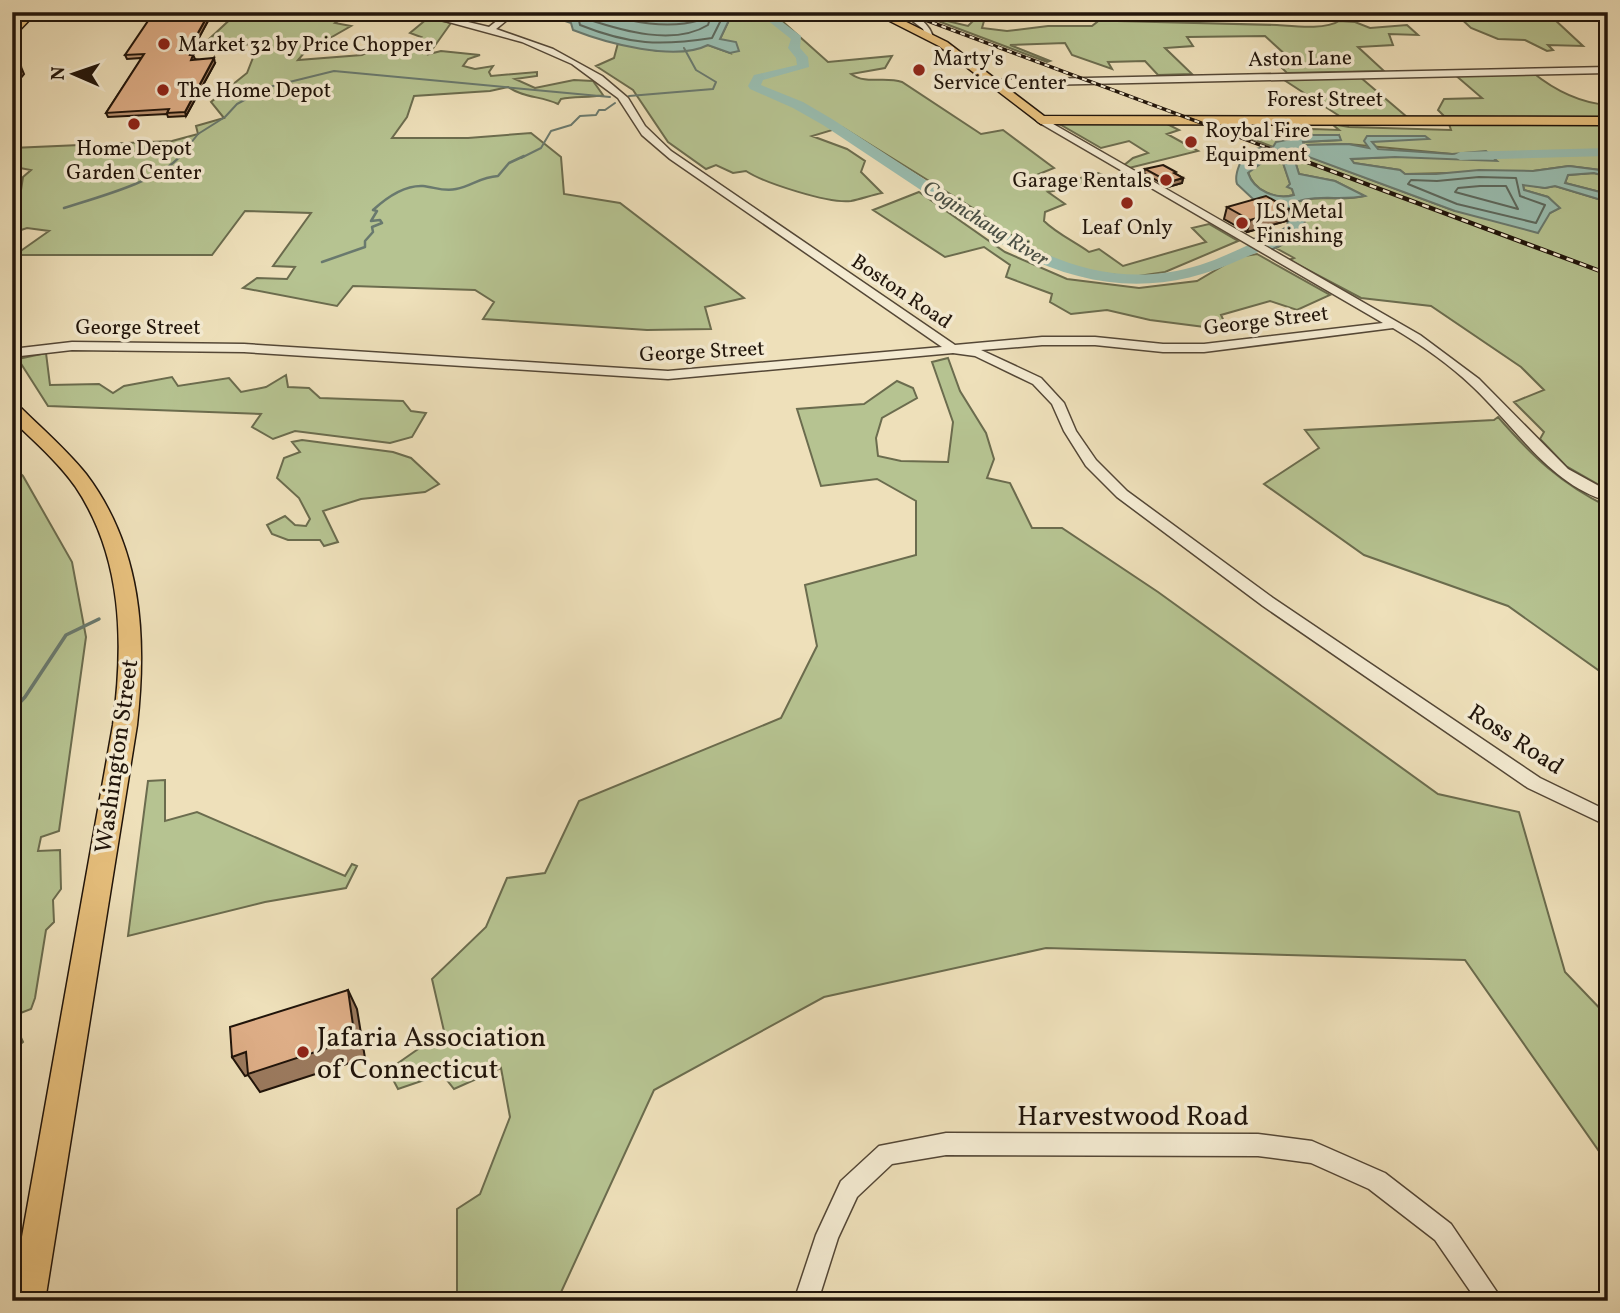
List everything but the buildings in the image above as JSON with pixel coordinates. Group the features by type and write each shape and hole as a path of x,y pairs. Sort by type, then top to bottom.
{"highway":[{"path":"12,36 30,14"},
{"name":"Washington Street","path":"12,409 72,470 98,506 123,575 131,629 130,690 125,725 28,1301"}],"main road":[{"path":"877,12 930,36 1041,120"},
{"name":"Forest Street","path":"1041,120 1406,118 1608,121"}],"street":[{"name":"Boston Road","path":"416,12 545,46 612,88 631,107 640,126 666,152 953,349 978,353 1037,380 1058,403 1070,431 1091,463 1122,494 1268,602 1403,693"},
{"path":"489,31 513,12"},
{"path":"905,12 926,28 930,36"},
{"path":"966,12 987,18 1043,16"},
{"path":"1348,12 1374,14"},
{"path":"1594,12 1608,20"},
{"path":"12,16 30,14"},
{"name":"Aston Lane","path":"992,83 1608,70"},
{"path":"1041,120 1416,337 1457,367 1563,472 1608,497"},
{"name":"George Street","path":"12,353 72,346 244,348 668,375 1069,341 1163,348 1204,348 1393,325"},
{"name":"Ross Road","path":"1403,693 1534,783 1608,819"},
{"name":"Harvestwood Road","path":"806,1301 827,1234 849,1189 887,1154 960,1144 1258,1145 1312,1152 1377,1181 1443,1232 1491,1301"}],"green space":[{"path":"238,12 286,12 307,18 339,20 335,23 351,26 304,53 298,60 362,55 386,43 383,51 408,45 421,37 410,33 428,18 451,23 429,54 441,51 480,55 468,59 463,66 475,69 493,66 489,72 491,76 537,72 537,76 515,79 535,88 574,80 593,81 603,95 561,99 558,104 508,87 490,91 414,96 407,117 392,138 468,138 531,133 561,157 564,194 620,203 744,298 705,307 711,329 647,330 483,319 494,302 475,290 353,286 337,306 243,288 257,278 287,279 295,267 273,266 311,213 245,211 212,255 15,255 49,231 27,228 12,233 12,201 21,190 23,177 31,170 20,168 12,162 12,148 172,141 198,134 196,126 224,118 211,102 247,73 258,45 206,42"},
{"path":"726,12 772,12 828,62 892,56 885,68 851,74 869,80 902,82 981,134 1003,130 1054,168 1039,174 1056,185 1098,173 1113,179 1048,192 1065,204 1045,212 1044,221 1089,252 1099,249 1123,266 1206,242 1192,228 1209,224 1238,241 1165,272 1132,277 1069,269 1036,253 976,210 842,127 812,136 847,149 865,161 861,172 882,193 841,201 797,192 746,171 733,173 716,165 706,169 668,142 633,90 596,66 614,58 618,43 658,51 708,45 730,53 720,39 730,18"},
{"path":"1089,12 1107,12 1117,21 1309,27 1326,26 1339,21 1355,22 1370,28 1407,25 1418,35 1389,34 1393,45 1358,47 1384,71 1287,73 1282,68 1298,66 1265,36 1187,37 1193,46 1165,48 1192,74 1158,75 1145,61 1108,62 1112,69 1072,55 1065,43 1010,45 1050,61 1047,62 922,15 968,26 974,20 984,21 982,28 1007,31 1048,26 1092,26 1097,22"},
{"path":"1460,12 1586,12 1591,15 1554,19 1583,46 1548,45 1553,50 1547,51 1525,40 1498,39 1471,28 1457,15"},
{"path":"1532,72 1567,94 1608,105 1608,119 1444,116 1438,110 1444,99 1482,98 1454,74"},
{"path":"1360,77 1407,117 1341,117 1281,78"},
{"path":"1448,121 1608,124 1608,171 1569,166 1533,171 1405,174 1400,170 1354,163 1351,159 1452,154 1348,144 1304,145 1302,142 1340,140 1339,135 1273,147 1250,138 1270,139 1312,129 1339,130 1332,124 1349,127 1451,130"},
{"path":"1056,122 1180,124 1169,125 1179,130 1167,134 1198,151 1129,168 1123,166 1133,158 1148,153 1129,141 1101,148"},
{"path":"1310,157 1455,211 1550,213 1559,208 1548,197 1524,190 1523,184 1545,188 1555,186 1608,202 1608,490 1566,466 1540,439 1544,432 1514,402 1544,390 1521,367 1431,306 1361,298 1289,260 1294,258 1276,248 1302,234 1296,202 1364,196 1335,181 1299,174 1295,161"},
{"path":"1282,160 1294,195 1266,193 1255,184 1248,172 1263,162"},
{"path":"1594,173 1608,177 1608,194 1565,183 1568,175"},
{"path":"919,192 1005,252 1067,279 1139,288 1197,281 1238,257 1257,254 1330,295 1297,310 1270,301 1221,315 1228,330 1150,320 1107,310 1071,314 1050,302 1052,294 1006,277 1010,265 984,247 945,257 873,210"},
{"path":"46,353 50,385 99,384 113,393 124,386 172,377 178,386 229,378 241,392 266,387 286,375 288,387 309,388 320,398 403,401 411,411 426,413 412,437 390,443 295,431 273,439 252,427 261,414 48,406 18,359"},
{"path":"948,358 960,391 986,433 994,459 987,478 1010,483 1032,528 1062,528 1158,592 1438,794 1519,812 1565,972 1608,1017 1608,1164 1465,960 1046,948 824,997 654,1090 557,1301 457,1301 457,1209 480,1194 510,1117 501,1068 454,1089 442,1074 398,1089 388,1070 444,1031 432,979 486,927 507,878 545,873 579,801 781,718 817,646 805,585 916,555 916,501 877,479 821,486 797,409 864,404 897,381 913,388 917,398 882,418 876,438 878,456 901,461 948,462 953,422 932,362"},
{"path":"1498,417 1523,445 1561,479 1608,507 1608,677 1508,606 1364,555 1264,484 1319,448 1305,430 1494,420"},
{"path":"302,440 393,452 411,458 439,484 425,492 361,499 323,511 338,542 324,546 320,540 288,540 272,534 267,525 285,516 295,525 306,526 310,519 299,498 277,478 284,458 300,452 292,442"},
{"path":"12,466 23,476 72,562 86,637 59,831 41,837 38,851 60,850 61,889 53,900 54,922 46,930 35,998 31,1009 18,1014 18,1031 23,1042 12,1051"},
{"path":"165,780 165,821 197,812 345,876 352,864 357,866 346,888 265,902 128,936 148,781"}],"water":[{"path":"572,12 726,12 730,18 720,39 736,42 739,51 730,53 708,45 678,52 622,45 573,30 571,23 565,21"},
{"path":"1311,135 1339,135 1341,140 1303,142 1304,145 1348,144 1369,148 1364,141 1367,136 1425,136 1429,139 1372,142 1378,149 1452,154 1486,151 1497,161 1395,157 1351,159 1354,163 1400,170 1405,174 1479,170 1533,171 1569,166 1608,171 1608,177 1594,173 1568,175 1565,183 1608,194 1608,202 1555,186 1545,188 1523,185 1524,190 1548,197 1560,208 1550,213 1538,233 1455,211 1309,157 1295,161 1299,174 1335,181 1365,196 1313,198 1296,202 1297,207 1304,212 1305,226 1302,234 1271,250 1252,239 1271,236 1288,226 1287,220 1253,199 1237,184 1237,176 1241,161 1247,153 1273,147 1276,142","holes":["1282,160 1290,184 1287,187 1292,189 1294,195 1273,195 1255,185 1248,173 1263,162"]}],"waterway":[{"name":"Coginchaug River","path":"762,12 797,38 794,48 802,57 803,67 758,78 754,86 798,105 828,122 1014,245 1044,261 1076,273 1111,279 1150,279 1207,268 1279,236"},
{"path":"629,96 713,89 716,82 696,70 684,48"},
{"path":"179,158 198,134 225,117 237,104 269,87 334,71 610,97"},
{"path":"521,158 541,148 551,131 571,125 580,116 596,115 599,110 605,110 615,103"},
{"name":"Coginchaug River","path":"1460,156 1608,152"},
{"path":"64,208 143,181 171,165 180,156"},
{"path":"322,262 365,247 365,241 373,232 372,227 382,223 380,220 371,221 377,211 373,210 396,193 416,186 447,190 462,188 498,176 509,163 524,156"},
{"path":"12,711 25,697 66,635 99,619"}],"railway":[{"path":"904,12 1295,158"},
{"path":"1291,156 1608,274"}],"place":[{"name":"Market 32 by Price Chopper","path":"164,44"},
{"name":"Marty's Service Center","path":"919,70"},
{"name":"The Home Depot","path":"163,90"},
{"name":"Home Depot Garden Center","path":"134,124"},
{"name":"Roybal Fire Equipment","path":"1191,142"},
{"name":"Garage Rentals","path":"1166,180"},
{"name":"Leaf Only","path":"1127,203"},
{"name":"JLS Metal Finishing","path":"1242,223"},
{"name":"Jafaria Association of Connecticut","path":"303,1052"}]}
